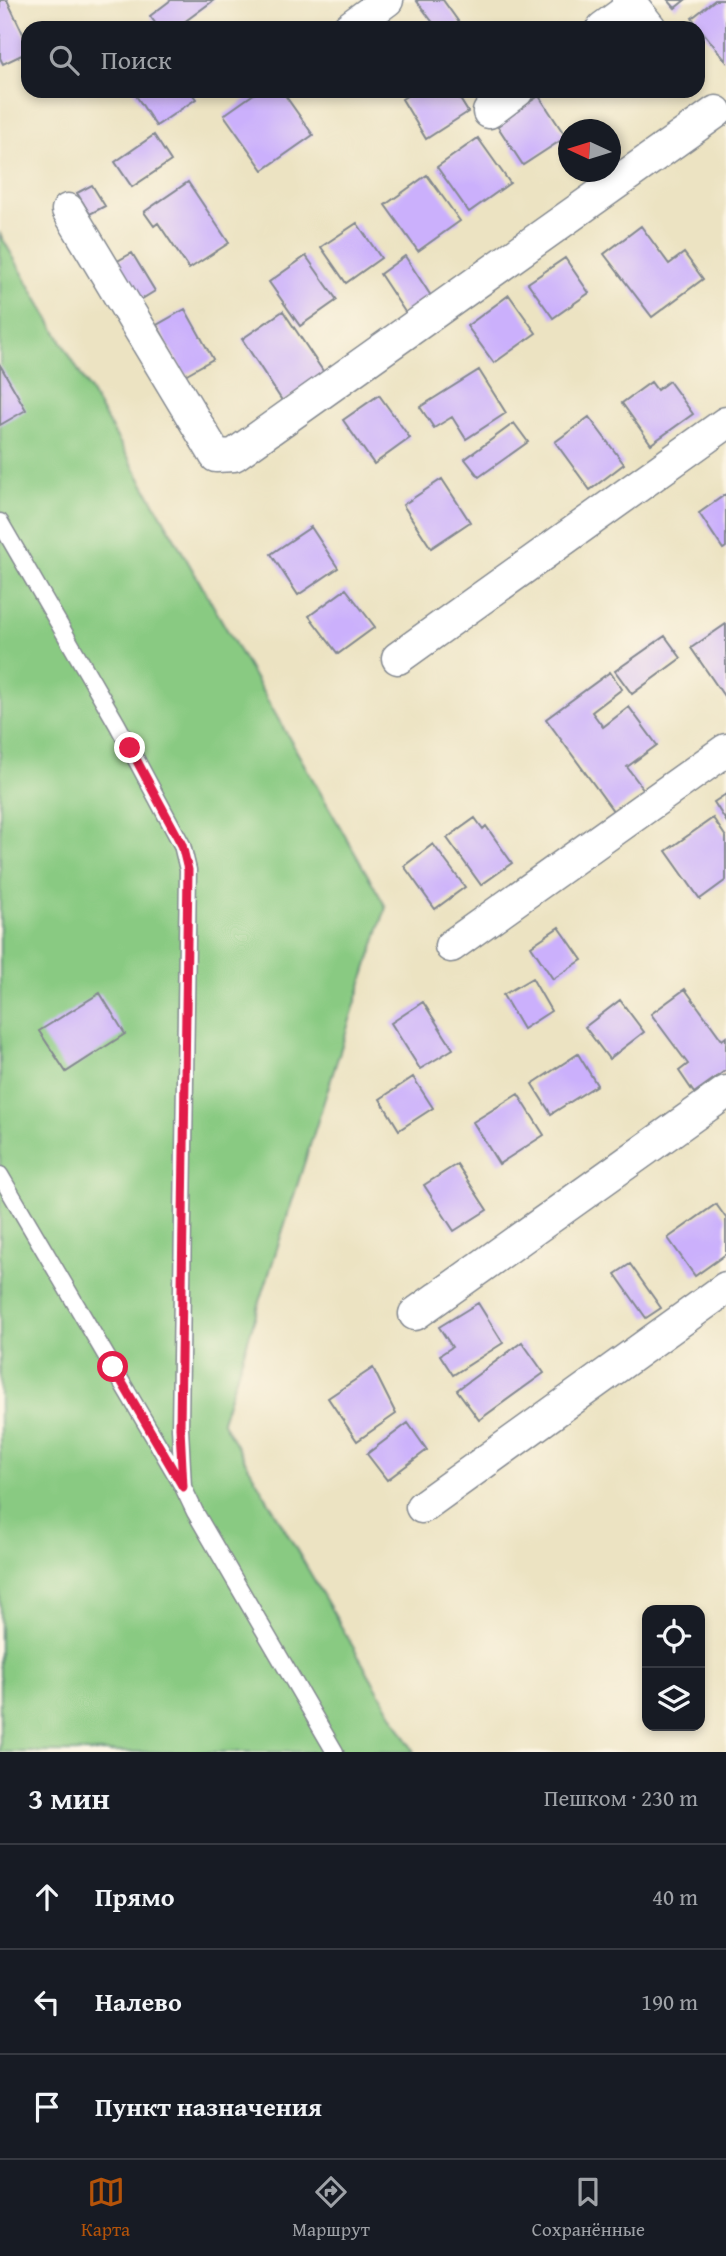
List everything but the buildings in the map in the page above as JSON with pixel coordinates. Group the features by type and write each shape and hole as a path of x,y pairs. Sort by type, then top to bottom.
{"street":[{"path":"358,21 387,0"},
{"path":"617,21 637,11"},
{"path":"489,112 508,98"},
{"path":"68,210 216,456 234,455 713,109"},
{"path":"398,658 726,423"},
{"path":"451,946 726,750"},
{"path":"415,1314 726,1091"},
{"path":"422,1507 726,1288"}],"lane":[{"path":"0,522 130,748 182,845 188,870 180,1428 183,1487"},
{"path":"0,1175 335,1752"}],"green space":[{"path":"0,234 386,907 222,1421 414,1752 0,1752"}],"route":[{"path":"113,1367 183,1487 180,1428 188,870 182,845 130,748"}]}
